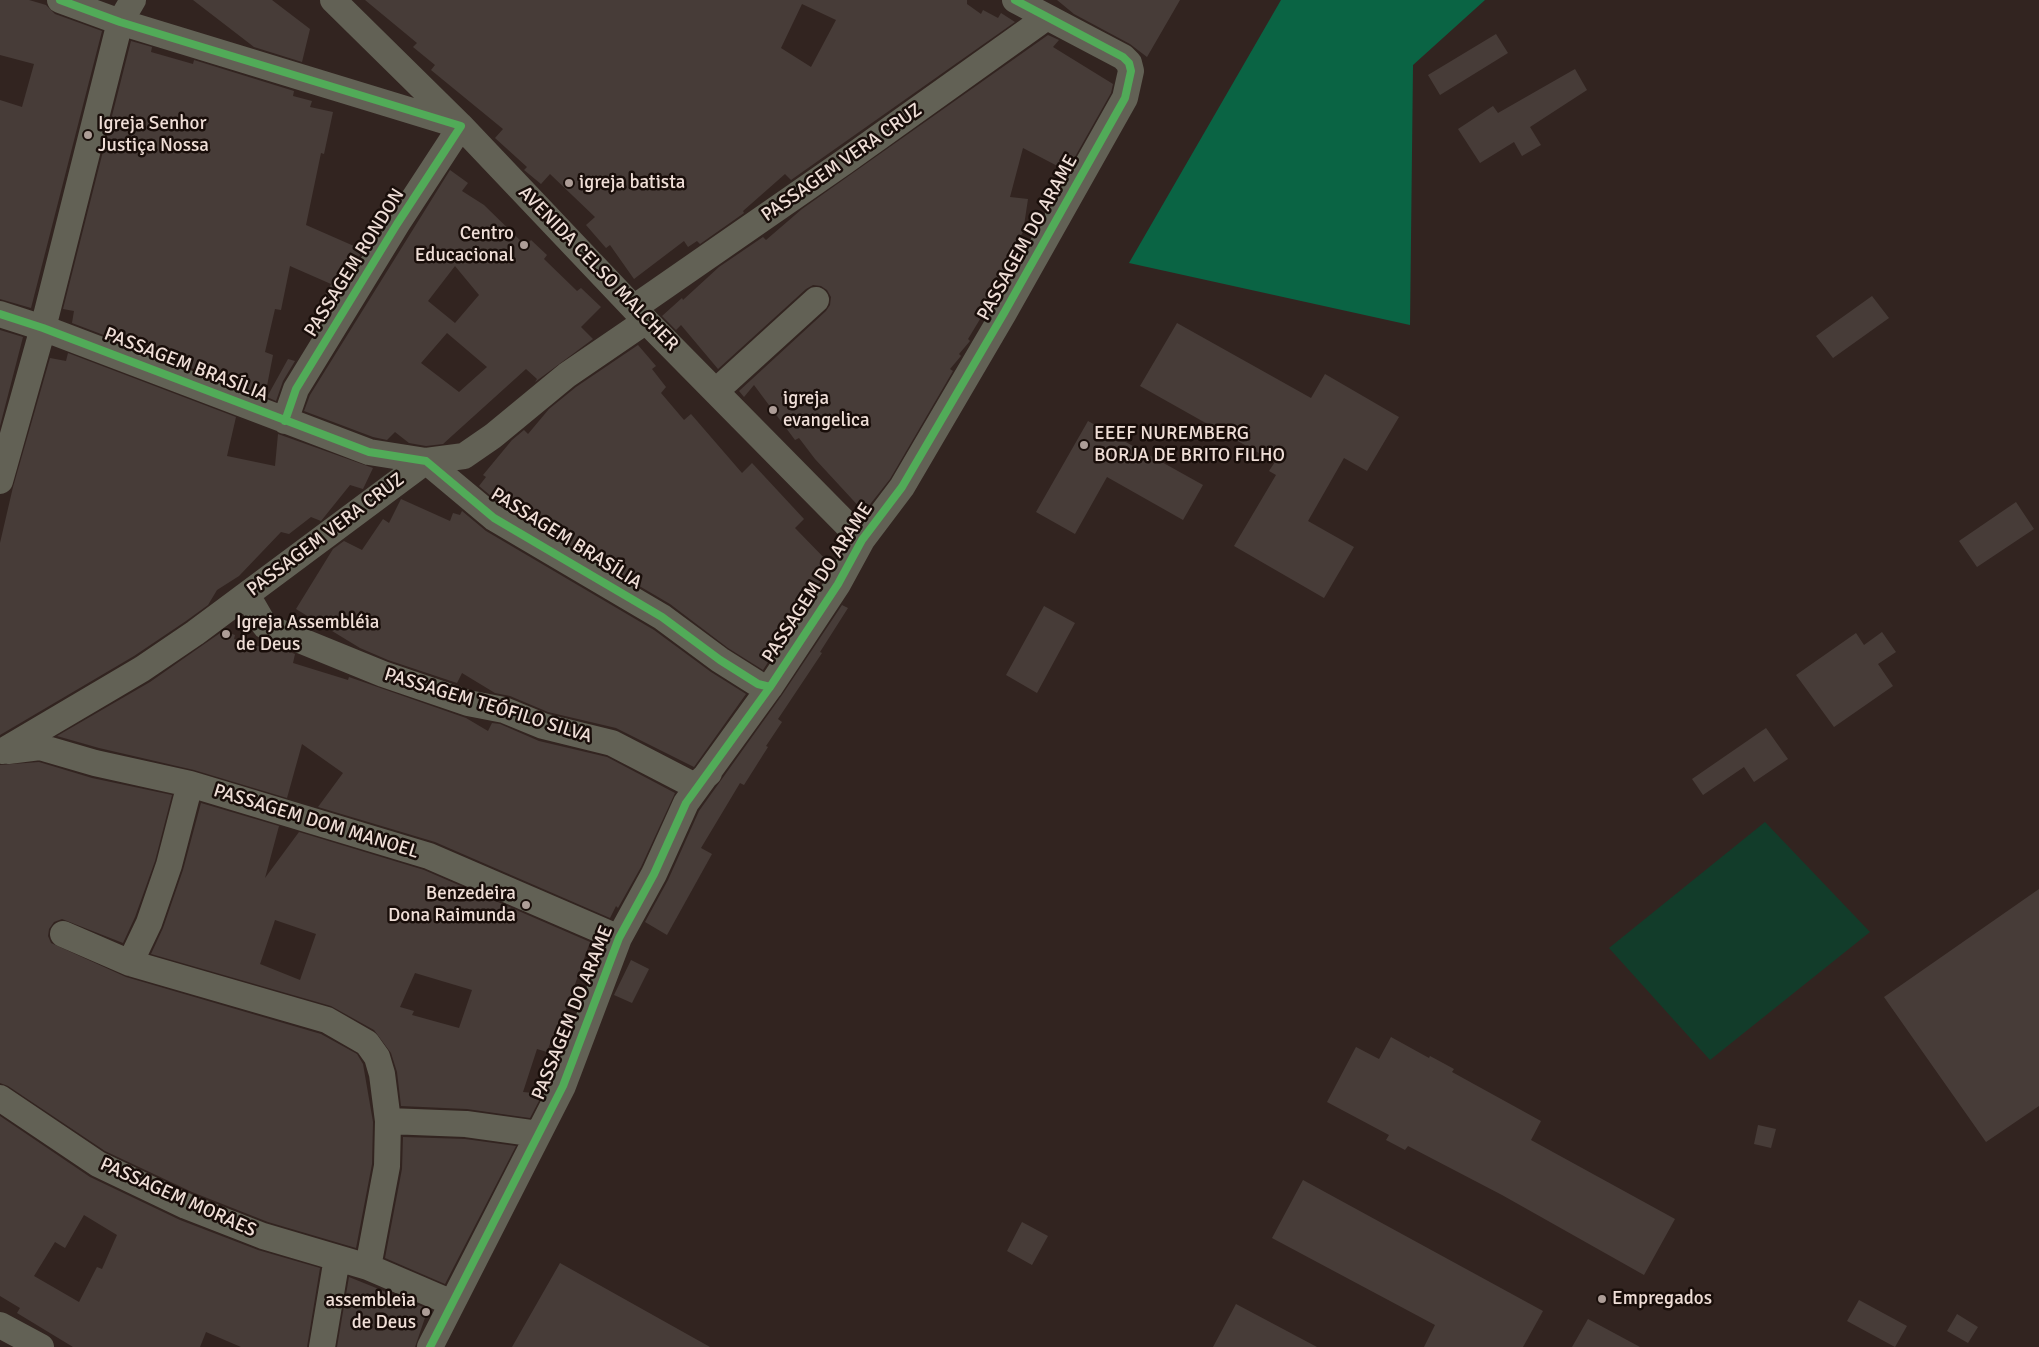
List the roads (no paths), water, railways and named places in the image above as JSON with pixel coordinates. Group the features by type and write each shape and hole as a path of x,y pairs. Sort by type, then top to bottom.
{"street":[{"path":"60,0 126,11 461,126"},
{"name":"AVENIDA CELSO MALCHER","path":"333,0 461,126 716,392 862,540"},
{"path":"1015,0 1047,17"},
{"path":"0,481 43,328 126,11"},
{"name":"PASSAGEM DO ARAME","path":"430,1347 564,1086 620,938 654,874 686,803 770,687 838,584 862,540 902,486 1125,98 1132,71 1124,57 1047,17"},
{"name":"PASSAGEM VERA CRUZ","path":"1,750 142,669 247,595 426,462 464,456 493,436 641,314 844,162 1047,17"},
{"name":"PASSAGEM RONDON","path":"285,420 296,389 397,224 461,126"},
{"path":"716,392 816,300"},
{"name":"PASSAGEM BRASÍLIA","path":"0,314 43,328 369,452 426,462 494,518 662,617 720,660 758,684 770,687"},
{"name":"PASSAGEM TEÓFILO SILVA","path":"247,595 265,626 382,674 468,703 504,710 543,726 612,743 695,786 710,772"},
{"name":"PASSAGEM DOM MANOEL","path":"1,750 40,748 95,763 190,784 429,856 620,938"},
{"path":"130,963 149,923 169,865 190,784"},
{"path":"63,934 130,963 327,1020 350,1031 367,1043 377,1056 382,1074 388,1121 387,1166 368,1267"},
{"name":"PASSAGEM MORAES","path":"0,1098 98,1164 186,1206 263,1236 368,1267 452,1303"},
{"path":"388,1121 466,1124 538,1134"},
{"path":"322,1347 337,1258"},
{"path":"0,1325 41,1347"}],"place":[{"name":"Igreja Senhor Justiça Nossa","path":"88,135"},
{"name":"igreja batista","path":"569,183"},
{"name":"Centro Educacional","path":"524,245"},
{"name":"igreja evangelica","path":"773,410"},
{"name":"EEEF NUREMBERG BORJA DE BRITO FILHO","path":"1084,445"},
{"name":"Igreja Assembléia de Deus","path":"226,634"},
{"name":"Benzedeira Dona Raimunda","path":"526,905"},
{"name":"Empregados","path":"1602,1299"},
{"name":"assembleia de Deus","path":"426,1312"}]}
